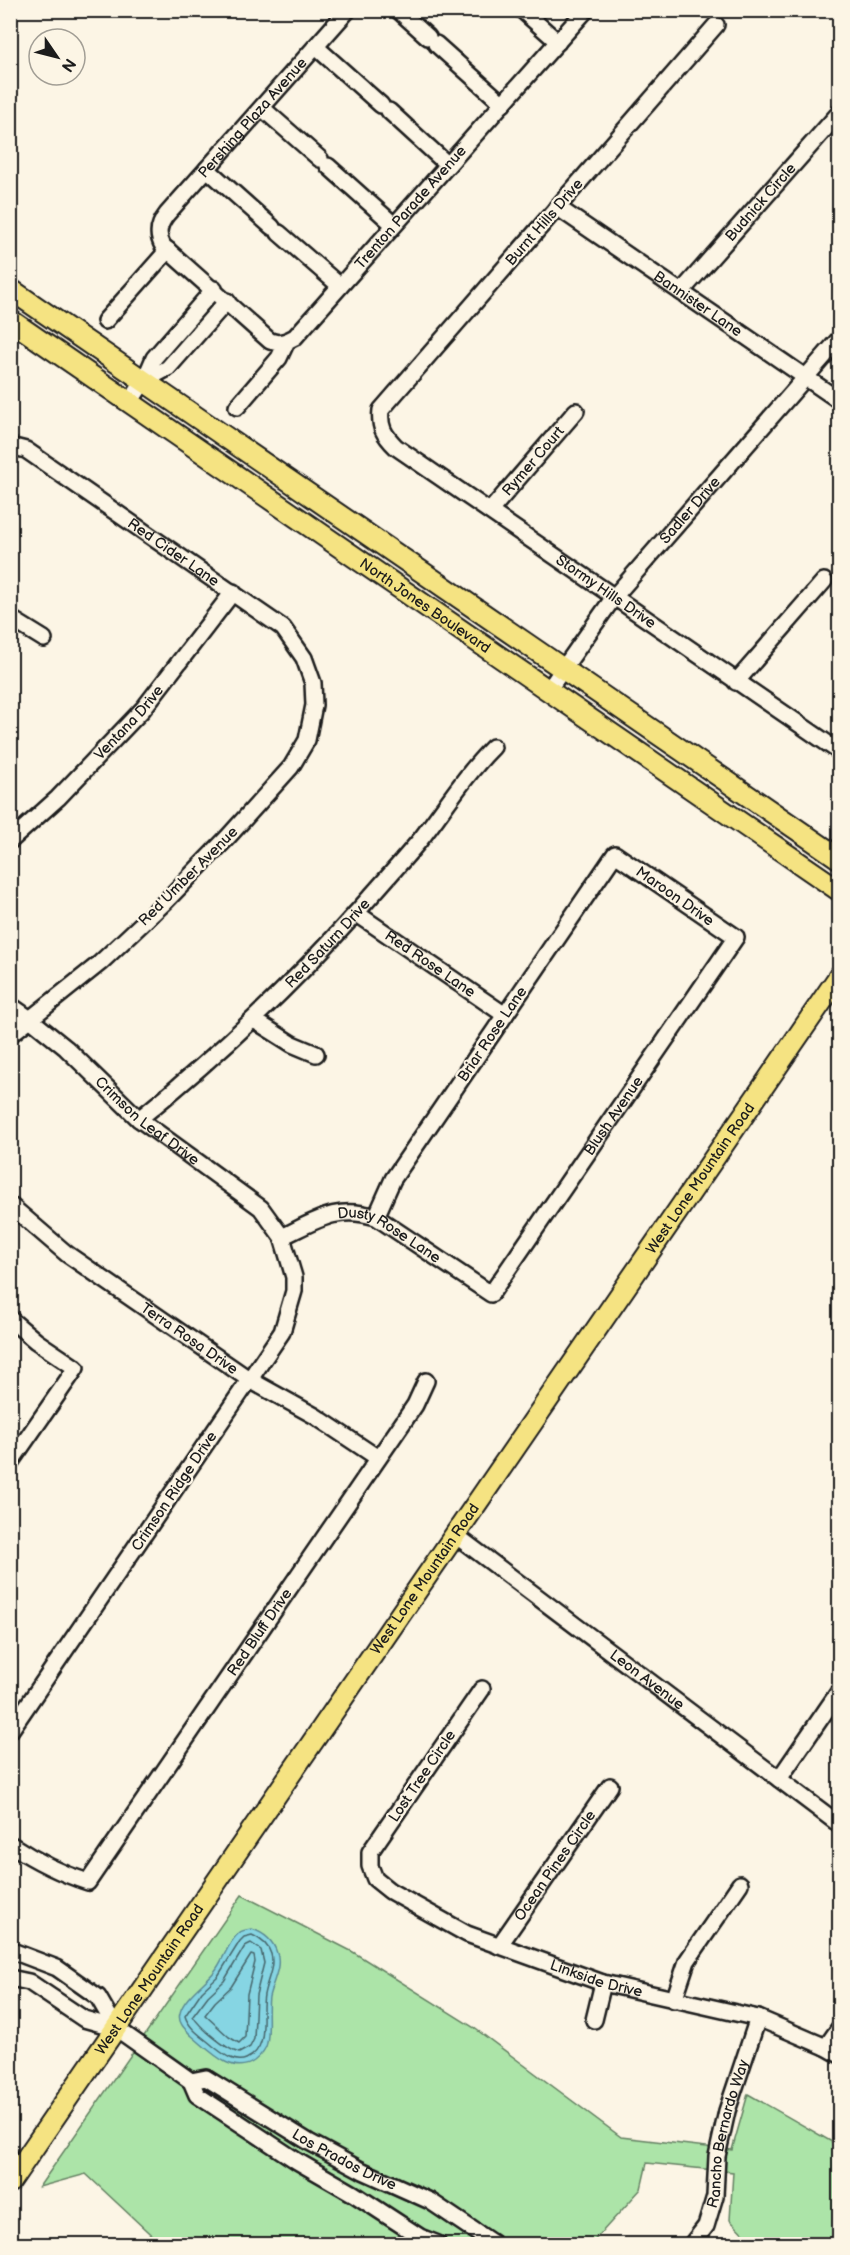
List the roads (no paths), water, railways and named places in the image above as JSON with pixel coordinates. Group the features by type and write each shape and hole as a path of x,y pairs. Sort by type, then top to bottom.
{"main road":[{"name":"North Jones Boulevard","path":"10,289 840,859"},
{"name":"North Jones Boulevard","path":"10,320 840,891"},
{"name":"West Lone Mountain Road","path":"10,2182 840,975"}],"street":[{"name":"Pershing Plaza Avenue","path":"168,250 160,240 159,228 167,214 348,10"},
{"path":"398,10 503,104"},
{"path":"522,10 558,42"},
{"name":"Trenton Parade Avenue","path":"237,407 279,358 287,341 295,336 586,10"},
{"name":"Burnt Hills Drive","path":"380,423 381,410 716,24"},
{"path":"316,46 448,165"},
{"path":"262,108 394,225"},
{"name":"Budnick Circle","path":"681,292 840,111"},
{"path":"207,169 340,286"},
{"name":"Bannister Lane","path":"557,207 840,401"},
{"path":"105,321 168,250 270,341 278,343 287,341"},
{"path":"130,402 144,381 154,358 214,289"},
{"path":"144,381 168,368 227,301"},
{"name":"Sadler Drive","path":"549,689 614,597 840,338"},
{"name":"Rymer Court","path":"490,512 576,411"},
{"name":"Stormy Hills Drive","path":"380,423 384,434 396,447 840,752"},
{"name":"Red Cider Lane","path":"10,446 26,450 283,628 304,658 313,683"},
{"path":"736,682 824,582"},
{"name":"Ventana Drive","path":"10,841 58,798 143,709 233,592"},
{"path":"10,618 44,639"},
{"name":"Red Umber Avenue","path":"10,1035 100,963 165,902 291,767 307,740 314,705 313,683"},
{"name":"Red Saturn Drive","path":"139,1119 254,1020 356,913 420,840 473,767 493,747"},
{"name":"Maroon Drive","path":"615,854 736,937"},
{"name":"Briar Rose Lane","path":"376,1217 393,1179 615,854"},
{"name":"Red Rose Lane","path":"356,913 505,1015"},
{"name":"Blush Avenue","path":"491,1294 736,937"},
{"name":"Crimson Leaf Drive","path":"10,1005 66,1048 139,1119 261,1208 282,1237"},
{"path":"254,1020 292,1044 316,1054"},
{"name":"Terra Rosa Drive","path":"10,1205 68,1254 250,1380 315,1416 378,1458"},
{"name":"Dusty Rose Lane","path":"282,1237 330,1214 361,1212 376,1217 491,1294"},
{"name":"Crimson Ridge Drive","path":"10,1731 282,1332 294,1292 294,1277 282,1237"},
{"path":"10,1319 36,1341 76,1368 10,1463"},
{"name":"Red Bluff Drive","path":"10,1844 36,1861 88,1882 416,1405 426,1380"},
{"name":"Leon Avenue","path":"454,1534 840,1825"},
{"name":"Lost Tree Circle","path":"370,1866 370,1852 482,1689"},
{"path":"779,1779 840,1690"},
{"name":"Ocean Pines Circle","path":"499,1946 610,1786"},
{"name":"Linkside Drive","path":"370,1866 375,1879 390,1891 467,1934 603,1983 758,2018 833,2051"},
{"path":"674,2000 687,1961 740,1884"},
{"path":"10,1952 57,1968 98,1997 116,2028"},
{"path":"10,1978 29,1982 84,2019 116,2028"},
{"path":"594,2019 603,1983"},
{"name":"Rancho Bernardo Way","path":"692,2244 705,2226 715,2196 717,2156 727,2111 758,2018"},
{"path":"833,2051 840,2027"},
{"name":"Los Prados Drive","path":"116,2028 191,2081 197,2095 237,2122 420,2237 438,2244"},
{"name":"Los Prados Drive","path":"191,2081 206,2078 309,2142 363,2171 430,2201 494,2244"}],"water":[{"path":"252,1929 270,1941 277,1953 278,1964 269,1997 266,2046 254,2061 237,2066 229,2064 205,2048 185,2029 179,2017 185,2002 214,1972 235,1937 242,1931"}]}
